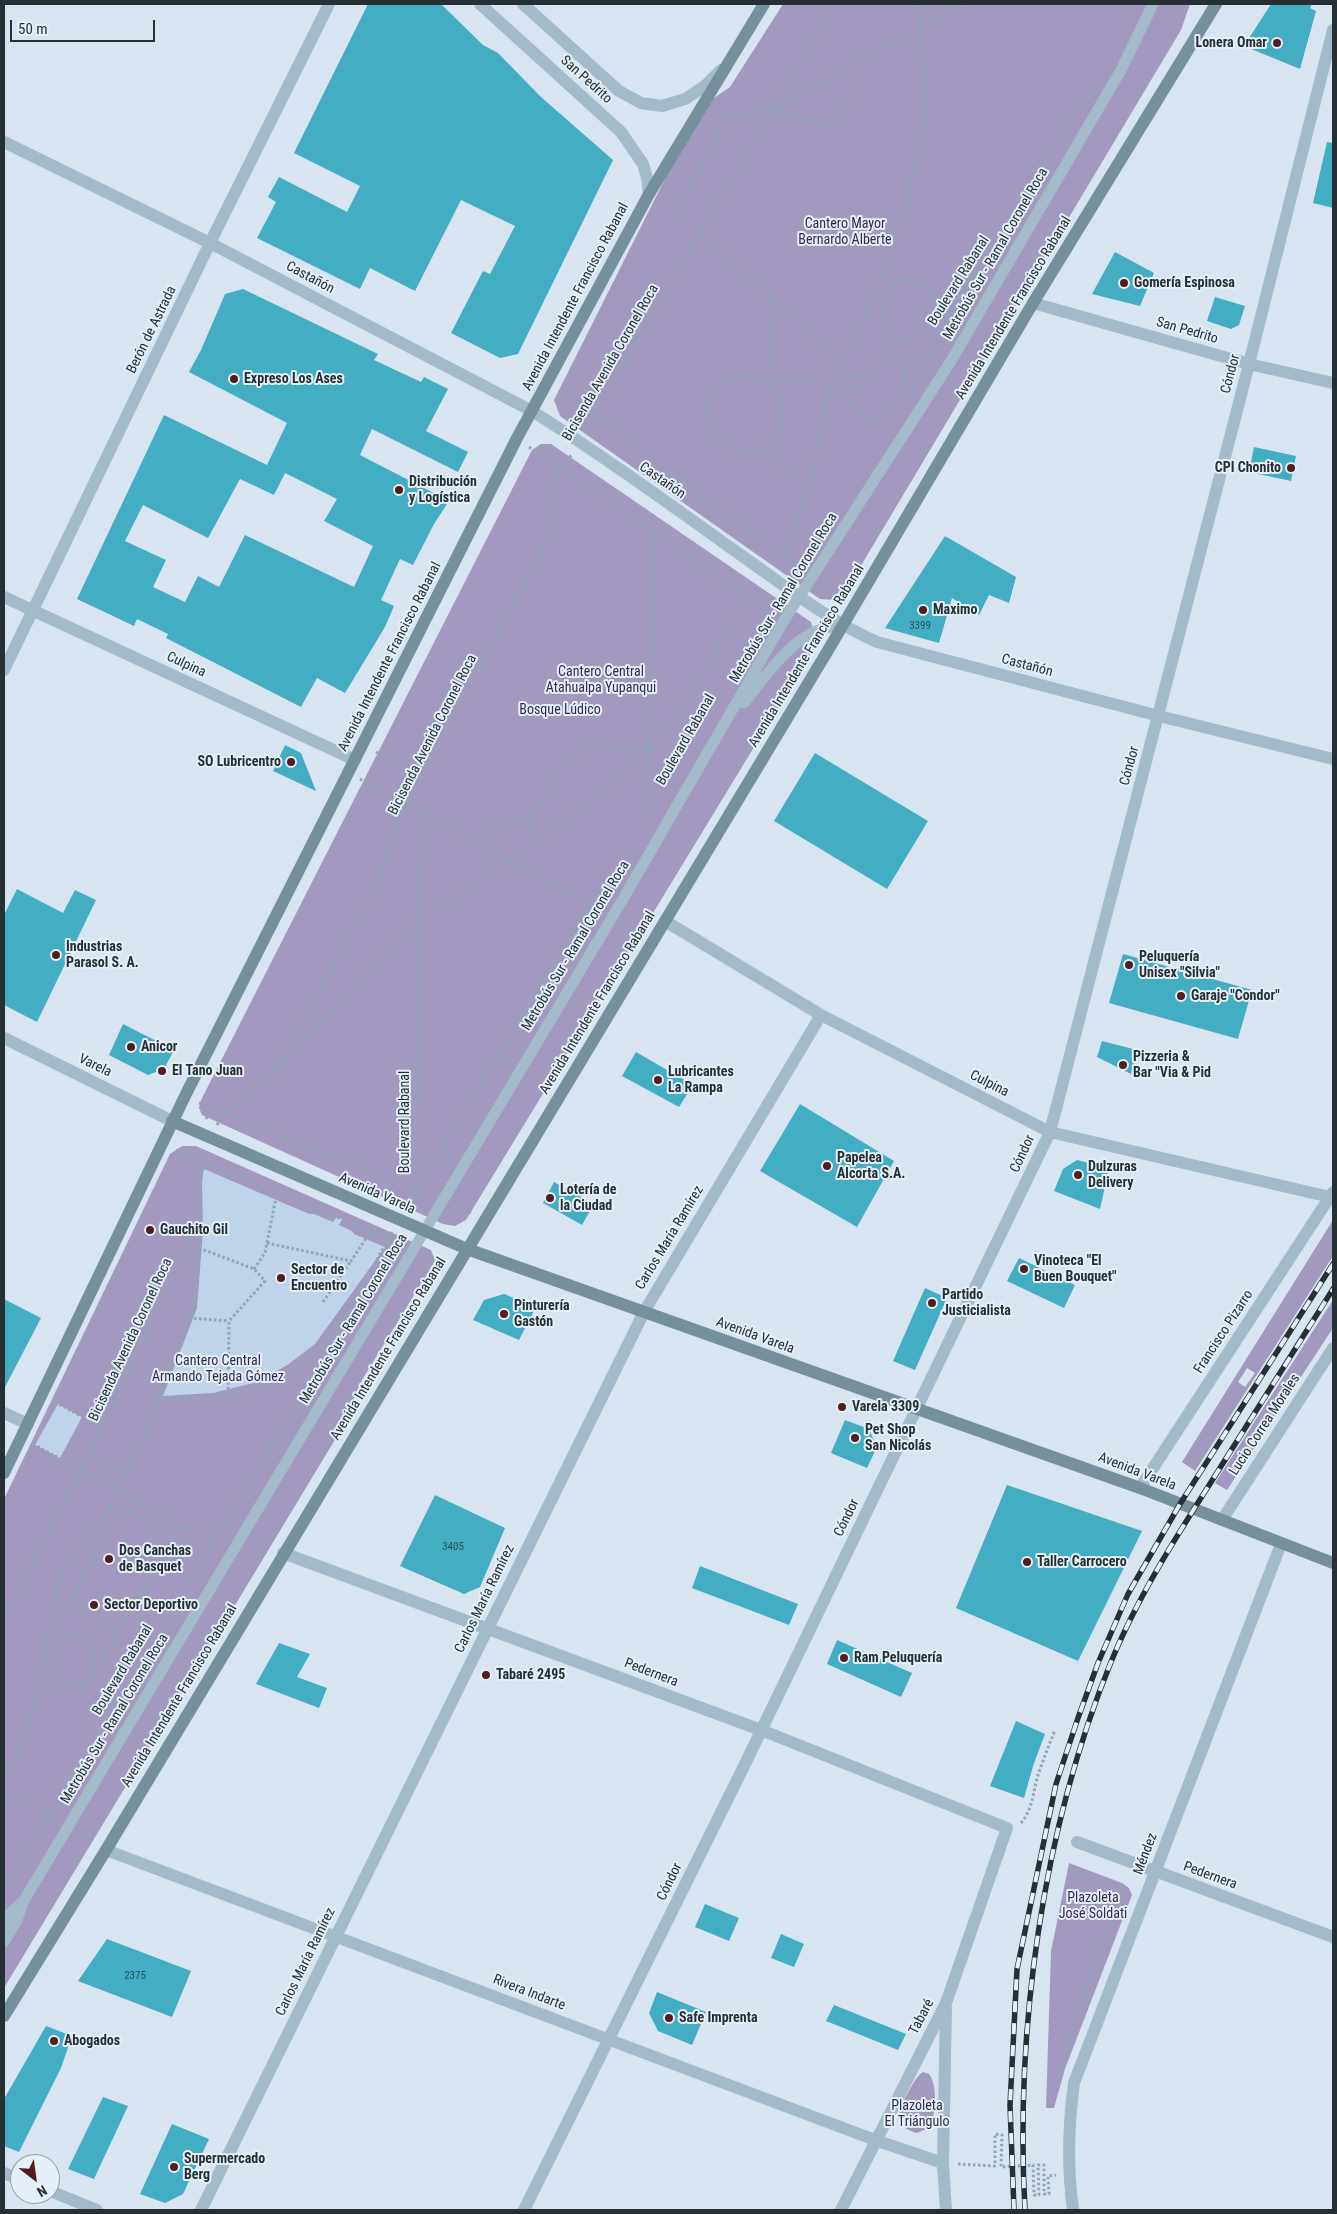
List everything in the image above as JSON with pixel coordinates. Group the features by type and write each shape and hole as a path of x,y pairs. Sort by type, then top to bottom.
{"main road":[{"name":"Avenida Intendente Francisco Rabanal","path":"4,1473 172,1122 517,438 649,194 724,66 764,4"},
{"name":"Avenida Intendente Francisco Rabanal","path":"4,2016 468,1249 1033,303 1216,4"},
{"name":"Avenida Varela","path":"172,1122 468,1249 1140,1488 1333,1563"}],"street":[{"name":"Berón de Astrada","path":"4,670 210,243 329,4"},
{"name":"San Pedrito","path":"480,4 621,132 643,164 649,194"},
{"name":"San Pedrito","path":"523,4 619,91 640,103 662,106 685,99 705,86 724,66"},
{"name":"Cóndor","path":"524,2210 761,1730 1050,1132 1250,364 1333,30"},
{"name":"Castañón","path":"4,142 210,243 532,411 580,441 842,625 877,642 1158,716 1333,759"},
{"name":"San Pedrito","path":"1033,303 1250,364 1333,383"},
{"name":"Culpina","path":"4,597 356,760"},
{"name":"Culpina","path":"665,921 821,1014 1050,1132 1332,1194"},
{"name":"Carlos María Ramírez","path":"201,2210 644,1312 821,1014"},
{"name":"Varela","path":"4,1038 172,1122"},
{"name":"Francisco Pizarro","path":"1140,1488 1332,1194"},
{"name":"Lucio Correa Morales","path":"1222,1520 1333,1348"},
{"path":"4,1412 28,1424"},
{"name":"Méndez","path":"1073,2210 1068,2174 1069,2119 1074,2083 1281,1544"},
{"name":"Pedernera","path":"283,1553 761,1730 1007,1828"},
{"name":"Tabaré","path":"841,2210 946,2003 1007,1828"},
{"name":"Pedernera","path":"1077,1842 1333,1937"},
{"name":"Rivera Indarte","path":"106,1850 876,2140 943,2163"},
{"path":"946,2003 943,2163 946,2210"},
{"path":"60,2196 97,2210"}],"lane":[{"name":"Metrobús Sur - Ramal Coronel Roca","path":"4,1942 17,1920 23,1902 611,917 726,723 783,622 951,361 1121,70 1153,4"},
{"path":"726,723 786,654 819,630 842,625"},
{"name":"Metrobús Sur - Ramal Coronel Roca","path":"4,1922 8,1915 23,1902"}],"path":[{"name":"Bicisenda Avenida Coronel Roca","path":"4,1616 103,1428 198,1222 200,1159 209,1137 224,1113 242,1096 269,1081 373,895 406,804 555,528 547,498 700,233 836,4"},
{"path":"786,558 809,490 825,402 838,364 868,312 909,196 927,107 918,4"},
{"path":"772,110 921,26 970,4"},
{"name":"Boulevard Rabanal","path":"904,404 939,334 1095,82"},
{"path":"700,107 729,115 772,110 831,127 855,91"},
{"path":"729,115 680,203 679,211 700,233 772,297 853,377 873,372"},
{"path":"896,336 884,320 883,306 894,286 901,281 908,280 930,289 935,294 935,300 921,311 919,316 922,328 920,333 907,338"},
{"path":"768,379 772,297"},
{"path":"896,336 907,338 913,348 912,355 901,363 892,361 887,353 888,343 896,336"},
{"path":"887,353 878,362 868,381 860,388 846,390 844,393 845,399 867,420 874,422 882,420 900,397 904,386 906,361"},
{"path":"762,379 773,386 782,399 785,414 781,430 774,441 763,450 750,453 737,452 715,438 710,425 708,411 711,397 721,384 734,377 748,375 762,379 831,385"},
{"path":"548,381 853,607"},
{"path":"517,438 783,622"},
{"path":"763,450 809,490"},
{"name":"Boulevard Rabanal","path":"654,817 650,825 649,751 655,534"},
{"path":"801,569 806,561"},
{"name":"Boulevard Rabanal","path":"269,1081 382,955 417,925 600,795 649,751 666,730 704,674 747,597"},
{"path":"766,622 770,613"},
{"path":"363,745 421,777"},
{"path":"503,838 494,837 486,829 485,824 527,818 552,793 555,775 588,745 649,751"},
{"path":"349,773 591,904 651,943"},
{"name":"Boulevard Rabanal","path":"416,1190 417,925 424,813"},
{"path":"527,818 538,839"},
{"name":"Boulevard Rabanal","path":"416,1190 600,888 625,864"},
{"path":"498,1054 509,1060"},
{"path":"185,1096 486,1219"},
{"path":"161,1145 200,1159 456,1267"},
{"path":"254,1269 265,1253 277,1192"},
{"path":"4,1787 27,1730 39,1686 58,1583 70,1560 104,1518 127,1473 194,1306 199,1248 198,1222"},
{"path":"323,1302 370,1231"},
{"name":"Boulevard Rabanal","path":"4,1887 214,1542 351,1309 389,1239"},
{"path":"267,1243 351,1261"},
{"path":"199,1248 254,1269 265,1281 229,1321 228,1396"},
{"name":"Boulevard Rabanal","path":"158,1399 228,1396 255,1391 290,1375 318,1348 351,1309"},
{"path":"189,1318 229,1321"},
{"path":"42,1395 103,1428"},
{"path":"21,1437 118,1490 180,1527 233,1551 283,1553"},
{"path":"90,1452 127,1473"},
{"path":"109,1507 119,1513"},
{"path":"94,1677 80,1684 66,1682 58,1671 54,1655 55,1642 59,1623 67,1604 122,1507 172,1541"},
{"path":"39,1686 87,1687 180,1527"},
{"path":"72,1596 119,1632"},
{"path":"67,1604 119,1632"},
{"path":"55,1642 59,1636 66,1632 72,1632 85,1641 93,1659 94,1677"},
{"path":"85,1641 93,1640 105,1657"},
{"path":"80,1684 91,1675 93,1668"},
{"path":"1007,1828 1018,1826 1025,1818 1055,1730"},
{"path":"1071,1872 1122,1891"},
{"path":"1098,1905 1122,1891"},
{"path":"1054,2082 1122,1891"},
{"path":"898,2096 944,2114"},
{"path":"943,2163 995,2166 996,2134 1002,2135 1001,2167 1033,2165 1034,2195 1039,2195 1038,2165 1044,2165 1044,2194 1049,2194 1048,2176 1068,2174"}],"green space":[{"name":"Cantero Mayor Bernardo Alberte","path":"783,4 1190,4 1181,30 844,594 834,600 820,599 560,416 554,400 701,107 730,87"},
{"name":"Cantero Central Atahualpa Yupanqui","path":"541,444 551,444 811,622 815,636 812,652 466,1220 455,1226 443,1224 202,1115 199,1108 201,1100 532,450"},
{"name":"Cantero Central Armando Tejada Gómez","path":"182,1146 196,1146 431,1250 435,1261 362,1380 339,1433 4,1988 4,1499 170,1154"},
{"path":"1333,1220 1333,1256 1195,1471 1182,1462","holes":["1247,1368 1255,1373 1245,1387 1238,1382"]},
{"path":"1333,1300 1333,1328 1227,1490 1215,1483"},
{"name":"Plazoleta José Soldati","path":"1069,1863 1122,1883 1129,1888 1132,1895 1065,2069 1054,2108 1046,2108 1051,1951"},
{"name":"Plazoleta El Triángulo","path":"923,2072 929,2074 932,2079 935,2093 934,2109 929,2128 917,2133 902,2125 899,2115 907,2094"}],"shaded area":[{"name":"Sector de Encuentro","path":"204,1169 309,1214 314,1214 333,1222 337,1217 342,1219 339,1225 352,1231 354,1234 385,1247 315,1344 286,1366 253,1383 213,1393 163,1396 197,1308 203,1230 202,1181"},
{"path":"58,1404 82,1417 60,1458 35,1445"}],"building":[{"path":"368,4 441,4 483,45 498,53 541,97 613,160 518,354 500,358 451,333 483,271 490,274 515,226 461,200 415,291 370,268 360,289 257,238 276,202 268,197 279,177 347,212 360,186 294,153"},
{"path":"1271,4 1312,4 1310,8 1316,11 1300,69 1244,46"},
{"path":"1327,142 1333,143 1333,208 1313,203"},
{"name":"Gomería Espinosa","path":"1115,252 1154,273 1140,306 1092,294"},
{"path":"243,289 378,354 374,360 421,382 424,377 448,389 426,431 468,452 458,472 372,429 360,455 449,501 434,524 413,565 400,559 381,600 394,606 385,627 345,693 317,678 301,707 166,638 168,634 137,619 134,626 77,599 164,415 267,465 287,423 189,372 201,350 225,294","holes":["285,473 337,499 324,521 373,546 354,587 245,535 219,587 198,576 185,602 153,587 166,560 125,541 143,505 208,538 240,479 274,495"]},
{"path":"1215,297 1245,306 1239,325 1231,329 1207,321"},
{"path":"1254,447 1296,456 1291,481 1249,472"},
{"path":"945,536 1016,577 1009,603 989,595 979,615 952,598 939,643 885,628"},
{"name":"SO Lubricentro","path":"285,745 301,753 316,791 273,771"},
{"path":"815,753 928,821 887,889 774,821"},
{"path":"17,889 63,913 75,890 96,900 37,1022 4,1005 4,915"},
{"name":"Garaje \"Condor\"","path":"1123,954 1252,990 1238,1039 1109,1003"},
{"name":"Anicor","path":"123,1024 174,1050 164,1069 148,1075 109,1055"},
{"name":"Pizzeria & Bar \"Via & Pid","path":"1102,1041 1137,1050 1131,1074 1097,1057"},
{"name":"Lubricantes La Rampa","path":"636,1052 693,1085 679,1107 622,1076"},
{"name":"Papelea Alcorta S.A.","path":"800,1104 894,1161 857,1227 760,1171"},
{"path":"1077,1160 1109,1168 1100,1209 1054,1191 1063,1169"},
{"path":"554,1182 594,1204 582,1225 543,1203"},
{"path":"1019,1258 1075,1285 1064,1308 1007,1281"},
{"path":"925,1288 947,1298 915,1370 893,1361"},
{"name":"Pinturería Gastón","path":"504,1294 536,1307 519,1340 473,1320 484,1300"},
{"path":"4,1299 41,1318 4,1389"},
{"name":"Pet Shop San Nicolás","path":"845,1420 869,1429 877,1447 867,1468 831,1453"},
{"name":"Taller Carrocero","path":"1007,1485 1142,1531 1078,1661 956,1608"},
{"path":"435,1495 505,1528 480,1587 464,1594 400,1566"},
{"path":"700,1566 798,1604 789,1625 692,1588"},
{"path":"837,1640 912,1673 901,1697 827,1664"},
{"path":"279,1643 310,1654 297,1677 327,1688 319,1708 256,1684"},
{"path":"1016,1721 1045,1734 1024,1798 990,1786"},
{"path":"705,1904 739,1918 729,1941 695,1927"},
{"path":"781,1934 804,1944 794,1967 771,1958"},
{"path":"107,1939 191,1971 172,2017 78,1981"},
{"path":"657,1992 706,2012 692,2045 658,2031 649,2013"},
{"path":"834,2005 906,2034 898,2050 826,2021"},
{"path":"46,2026 72,2036 61,2068 19,2152 4,2146 4,2099"},
{"path":"103,2097 128,2106 94,2179 68,2169"},
{"name":"Supermercado Berg","path":"172,2124 209,2139 183,2194 165,2203 140,2194"}],"railway":[{"path":"1014,2210 1010,2105 1017,1969 1056,1784 1078,1718 1098,1663 1128,1594 1180,1504 1333,1264"},
{"path":"1025,2210 1023,2141 1025,2072 1038,1932 1051,1862 1067,1793 1087,1727 1121,1638 1158,1568 1333,1289"}],"place":[{"name":"Lonera Omar","path":"1277,43"},
{"name":"Gomería Espinosa","path":"1124,283"},
{"name":"Expreso Los Ases","path":"234,379"},
{"name":"CPI Chonito","path":"1291,468"},
{"name":"Distribución y Logística","path":"399,490"},
{"name":"Maximo","path":"923,610"},
{"name":"SO Lubricentro","path":"291,762"},
{"name":"Industrias Parasol S. A.","path":"56,955"},
{"name":"Peluquería Unisex \"Silvia\"","path":"1129,965"},
{"name":"Garaje \"Condor\"","path":"1181,996"},
{"name":"Anicor","path":"131,1047"},
{"name":"Pizzeria & Bar \"Via & Pid","path":"1123,1065"},
{"name":"El Tano Juan","path":"162,1071"},
{"name":"Lubricantes La Rampa","path":"658,1080"},
{"name":"Papelea Alcorta S.A.","path":"827,1166"},
{"name":"Dulzuras Delivery","path":"1078,1175"},
{"name":"Lotería de la Ciudad","path":"550,1198"},
{"name":"Gauchito Gil","path":"150,1230"},
{"name":"Vinoteca \"El Buen Bouquet\"","path":"1024,1269"},
{"name":"Sector de Encuentro","path":"281,1278"},
{"name":"Partido Justicialista","path":"932,1303"},
{"name":"Pinturería Gastón","path":"504,1314"},
{"name":"Varela 3309","path":"842,1407"},
{"name":"Pet Shop San Nicolás","path":"855,1438"},
{"name":"Dos Canchas de Basquet","path":"109,1559"},
{"name":"Taller Carrocero","path":"1027,1562"},
{"name":"Sector Deportivo","path":"94,1605"},
{"name":"Ram Peluquería","path":"844,1658"},
{"name":"Tabaré 2495","path":"486,1675"},
{"name":"Safe Imprenta","path":"669,2018"},
{"name":"Abogados","path":"54,2041"},
{"name":"Supermercado Berg","path":"174,2167"}],"park label":[{"name":"Bosque Lúdico","path":"560,710"}]}
